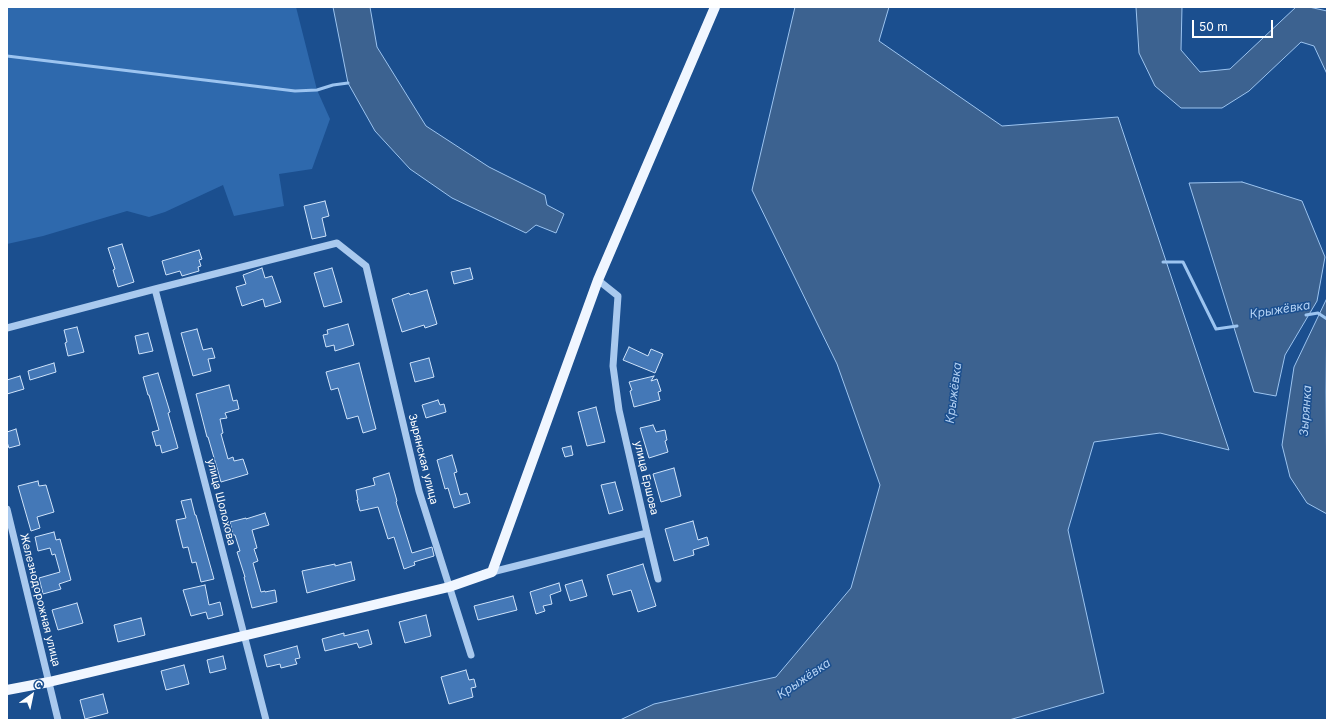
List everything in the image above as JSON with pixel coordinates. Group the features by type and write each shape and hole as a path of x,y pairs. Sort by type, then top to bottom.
{"main road":[{"path":"7,690 49,682 449,588 492,572 607,257 715,7"}],"street":[{"name":"Зырянская улица","path":"155,289 337,243 366,266 419,491 471,655"},
{"name":"улица Ершова","path":"598,280 618,296 612,366 619,410 647,533"},
{"path":"7,328 155,289"},
{"name":"улица Шолохова","path":"155,289 266,720"},
{"name":"Железнодорожная улица","path":"7,509 58,720"},
{"path":"492,572 647,533 658,579"}],"shaded area":[{"path":"7,7 296,7 317,90 330,119 312,169 279,174 284,206 234,216 223,185 165,212 149,217 127,211 43,236 7,244"}],"water":[{"path":"333,7 370,7 377,47 426,126 489,167 545,195 547,205 564,214 556,233 536,225 526,233 452,198 410,169 375,131 348,83"},
{"path":"795,7 889,7 879,41 1002,126 1118,117 1229,450 1160,433 1094,442 1068,530 1104,693 1009,720 620,720 654,704 776,677 851,588 880,485 837,364 752,190"},
{"path":"1136,7 1182,7 1181,50 1200,72 1230,69 1296,7 1309,7 1327,11 1327,74 1314,46 1301,42 1249,91 1222,108 1181,108 1155,86 1139,53"},
{"path":"1242,182 1302,201 1325,257 1317,301 1285,355 1276,396 1254,392 1189,183"},
{"name":"Зырянка","path":"1327,298 1327,514 1307,503 1290,477 1282,445 1294,367"}],"building":[{"path":"325,201 329,216 322,218 326,236 312,239 304,206"},
{"path":"122,244 134,282 118,287 113,270 115,269 108,248"},
{"path":"199,250 202,259 199,260 201,266 198,267 199,271 182,276 180,271 166,275 162,261"},
{"path":"262,268 265,278 272,276 281,302 265,307 263,299 242,306 236,287 246,284 243,275"},
{"path":"332,268 342,302 324,307 314,273"},
{"path":"470,268 473,279 454,284 451,272"},
{"path":"427,290 437,324 425,328 424,325 402,332 392,299 409,293 410,295"},
{"path":"348,324 354,345 335,351 334,345 326,347 323,335 328,334 327,330"},
{"path":"77,327 84,352 68,356 64,330"},
{"path":"197,329 203,350 212,348 215,358 208,359 211,371 193,376 181,333"},
{"path":"148,333 153,351 139,354 135,336"},
{"path":"629,347 648,356 651,349 663,354 655,373 623,360"},
{"path":"429,358 434,377 415,382 410,363"},
{"path":"54,363 56,372 30,380 28,371"},
{"path":"359,363 376,429 363,433 358,416 347,419 338,388 331,390 326,372"},
{"path":"158,373 170,412 168,413 178,448 162,453 160,445 156,446 152,432 159,430 143,377"},
{"path":"20,376 24,389 7,394 7,380"},
{"path":"654,376 651,381 657,379 661,391 658,392 660,400 634,407 630,391 632,390 629,382"},
{"path":"229,385 233,401 237,400 239,409 225,413 227,418 220,419 223,433 221,434 228,459 233,457 234,461 243,459 248,474 221,482 196,394"},
{"path":"438,400 440,405 444,404 446,412 426,418 422,405"},
{"path":"596,407 605,442 587,446 578,412"},
{"path":"653,425 656,432 665,430 667,440 665,441 668,452 649,458 640,428"},
{"path":"16,429 20,445 9,448 7,442 7,432"},
{"path":"571,446 573,455 565,457 562,448"},
{"path":"452,455 457,472 454,473 460,495 467,493 470,503 454,508 448,488 445,489 437,460"},
{"path":"674,468 681,496 661,502 653,474"},
{"path":"389,473 397,501 396,502 412,553 432,547 434,556 414,562 415,565 404,569 394,537 388,539 378,507 360,511 357,500 356,490 375,485 373,478"},
{"path":"38,481 39,486 46,485 54,512 37,517 40,528 31,531 18,486"},
{"path":"615,482 623,510 609,514 601,485"},
{"path":"191,499 214,579 201,582 196,562 192,563 188,547 183,548 176,520 186,518 181,501"},
{"path":"265,513 269,525 252,530 257,548 254,549 258,561 253,563 261,592 275,590 277,602 252,608 245,577 237,552 240,551 235,535 233,535 230,522"},
{"path":"693,521 698,540 707,537 709,545 693,550 694,555 674,561 665,529"},
{"path":"54,532 56,540 60,539 71,580 59,584 61,589 43,594 39,578 60,572 55,554 52,555 50,548 38,551 35,537"},
{"path":"351,562 355,580 307,593 302,571"},
{"path":"643,564 656,606 638,612 631,590 613,595 607,575"},
{"path":"582,580 587,596 570,601 565,585"},
{"path":"559,583 561,591 550,595 552,604 543,606 545,611 536,614 530,592"},
{"path":"205,585 209,605 220,602 223,615 208,619 206,612 191,616 183,590"},
{"path":"513,596 517,610 478,620 474,606"},
{"path":"77,603 83,623 58,630 52,610"},
{"path":"426,615 431,636 405,643 399,622"},
{"path":"141,618 145,635 118,642 114,625"},
{"path":"368,630 372,644 359,648 357,643 325,651 322,639 344,633 344,636"},
{"path":"297,646 300,658 295,659 297,664 281,668 280,664 267,667 264,655"},
{"path":"223,656 226,669 210,673 207,660"},
{"path":"184,665 189,684 166,690 161,671"},
{"path":"466,670 469,680 474,679 476,687 471,688 473,697 449,704 441,677"},
{"path":"103,694 108,713 85,719 80,700"}],"waterway":[{"path":"7,56 295,91 317,90 333,85 348,83"},
{"name":"Крыжёвка","path":"1163,262 1183,262 1216,329 1237,326"},
{"name":"Крыжёвка","path":"1306,315 1318,313 1327,319"}]}
